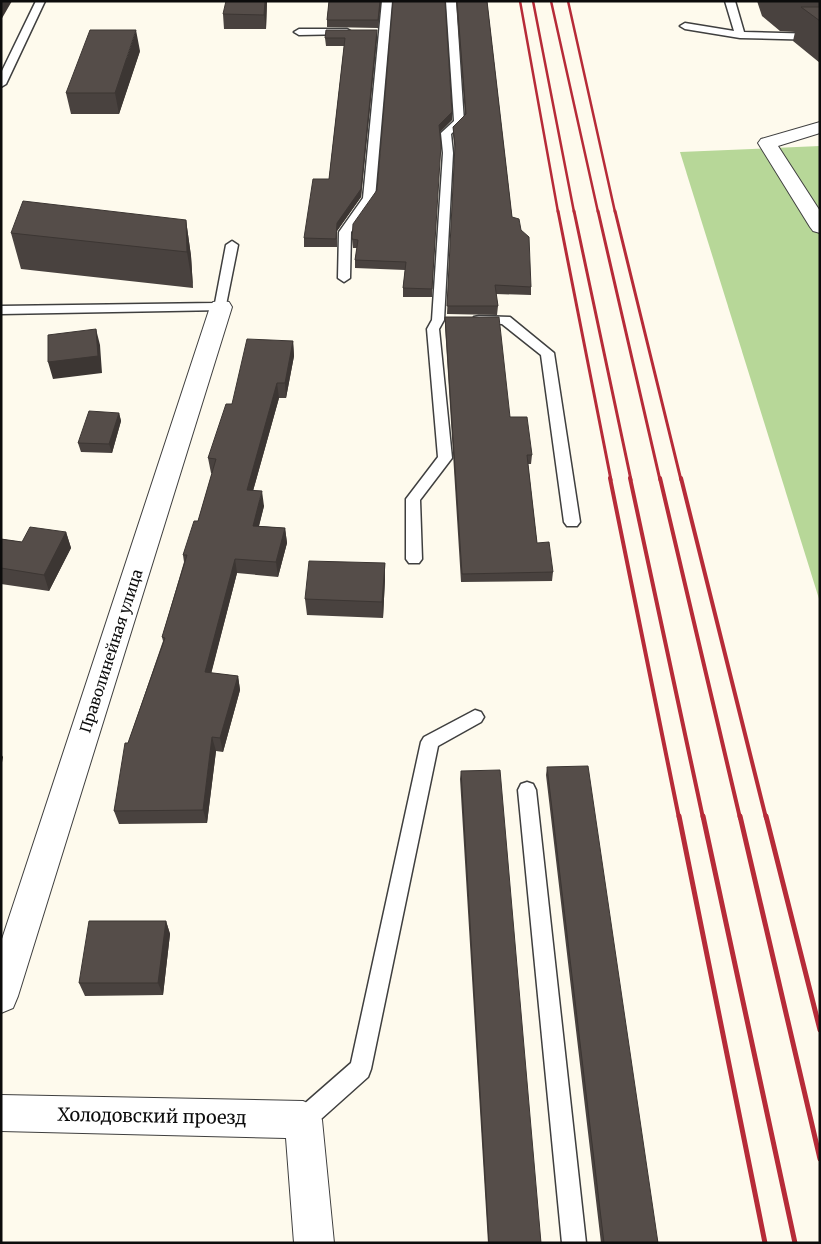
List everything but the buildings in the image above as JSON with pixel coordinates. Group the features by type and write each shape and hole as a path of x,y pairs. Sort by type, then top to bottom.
{"street":[{"path":"820,127 767,143 820,227"},
{"name":"Праволинейная улица","path":"1,996 221,307"},
{"name":"Холодовский проезд","path":"1,1113 303,1120"},
{"path":"303,1120 314,1243"}],"lane":[{"path":"1,84 41,1"},
{"path":"344,278 345,232 369,198 380,33 387,1"},
{"path":"414,559 413,499 445,458 433,329 443,320 448,153 446,133 459,122 451,1"},
{"path":"730,1 740,35"},
{"path":"685,26 740,35 820,37"},
{"path":"299,32 356,32"},
{"path":"1,310 221,307 232,246"},
{"path":"467,320 505,320 547,353 572,522"},
{"path":"303,1120 360,1069 430,742 475,717"},
{"path":"527,790 574,1243"}],"green space":[{"path":"820,146 820,602 680,152"}],"railway":[{"path":"520,1 558,212"},
{"path":"533,1 574,212"},
{"path":"551,1 598,212"},
{"path":"568,1 615,212"},
{"path":"558,211 611,480"},
{"path":"574,211 631,480"},
{"path":"598,211 660,480"},
{"path":"615,211 681,480"},
{"path":"610,478 679,818"},
{"path":"630,478 703,818"},
{"path":"660,478 740,818"},
{"path":"681,478 766,818"},
{"path":"679,816 765,1243"},
{"path":"703,816 795,1243"},
{"path":"740,816 820,1159"},
{"path":"766,816 820,1030"}]}
